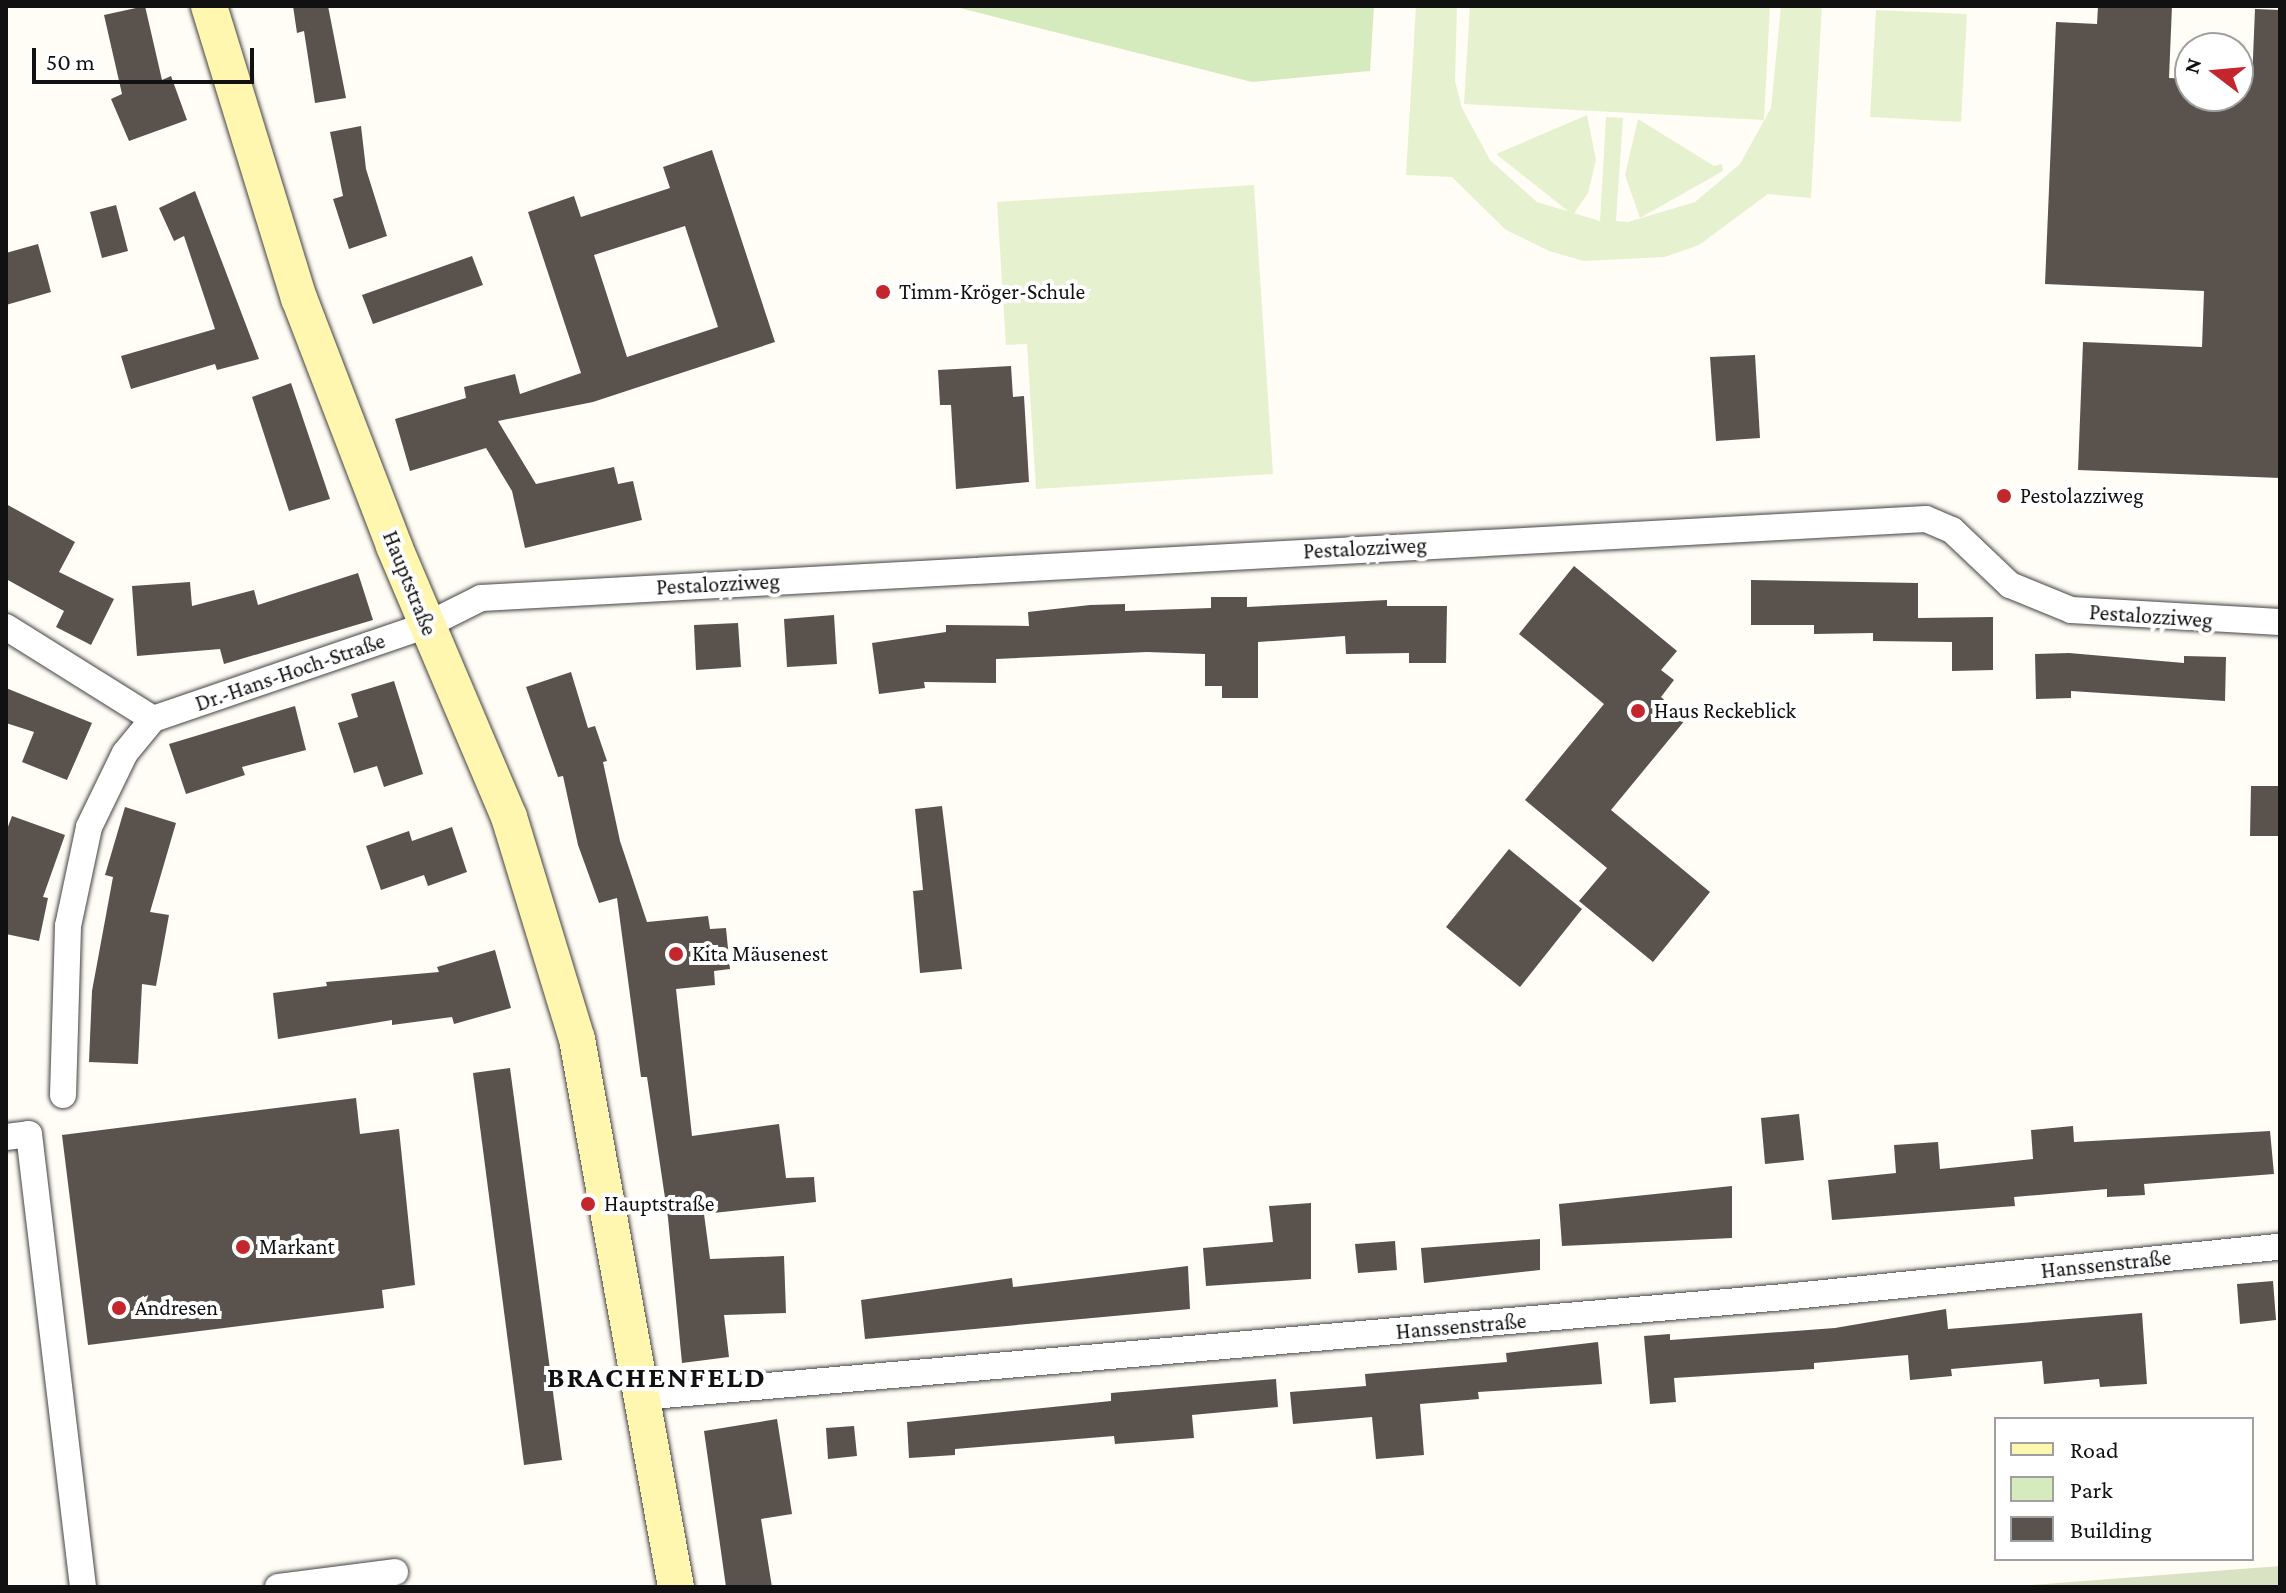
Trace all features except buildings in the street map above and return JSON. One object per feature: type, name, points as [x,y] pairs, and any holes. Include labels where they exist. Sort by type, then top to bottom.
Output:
[{"type":"street","name":"Hauptstraße","points":[[209,6],[299,298],[427,625],[509,817],[577,1039],[676,1587]]},
{"type":"street","name":"Pestalozziweg","points":[[427,625],[481,598],[1926,519],[1952,530],[2010,585],[2071,610],[2280,622]]},
{"type":"street","name":"Dr.-Hans-Hoch-Straße","points":[[153,719],[427,625]]},
{"type":"street","points":[[6,627],[153,719],[125,753],[89,827],[68,926],[63,1095]]},
{"type":"street","points":[[6,1137],[29,1134],[83,1587]]},
{"type":"street","name":"Hanssenstraße","points":[[641,1397],[1799,1296],[2280,1247]]},
{"type":"street","points":[[278,1587],[395,1572]]},
{"type":"green space","points":[[952,6],[1374,6],[1370,71],[1252,82]]},
{"type":"green space","points":[[1416,6],[1457,6],[1455,81],[1462,108],[1490,160],[1537,202],[1600,221],[1606,117],[1623,118],[1616,221],[1628,222],[1695,202],[1740,164],[1771,108],[1781,6],[1822,6],[1811,198],[1768,194],[1699,245],[1665,257],[1584,261],[1549,251],[1506,230],[1452,177],[1406,175]]},
{"type":"green space","points":[[1470,6],[1770,6],[1764,120],[1464,104]]},
{"type":"green space","points":[[1876,10],[1967,14],[1961,122],[1870,117]]},
{"type":"green space","points":[[1587,115],[1596,160],[1588,193],[1573,215],[1496,154]]},
{"type":"green space","points":[[1638,119],[1714,166],[1722,164],[1723,171],[1640,218],[1625,175]]},
{"type":"green space","points":[[1254,185],[1273,474],[1036,489],[1027,344],[1006,345],[997,202]]},
{"type":"green space","points":[[2280,1566],[2280,1587],[2007,1587]]},
{"type":"place","name":"Timm-Kröger-Schule","points":[[883,292]]},
{"type":"place","name":"Pestolazziweg","points":[[2004,496]]},
{"type":"place","name":"Haus Reckeblick","points":[[1638,711]]},
{"type":"place","name":"Kita Mäusenest","points":[[676,954]]},
{"type":"place","name":"Hauptstraße","points":[[588,1204]]},
{"type":"place","name":"Markant","points":[[243,1247]]},
{"type":"place","name":"Andresen","points":[[119,1308]]},
{"type":"district","name":"BRACHENFELD","points":[[657,1377]]}]
